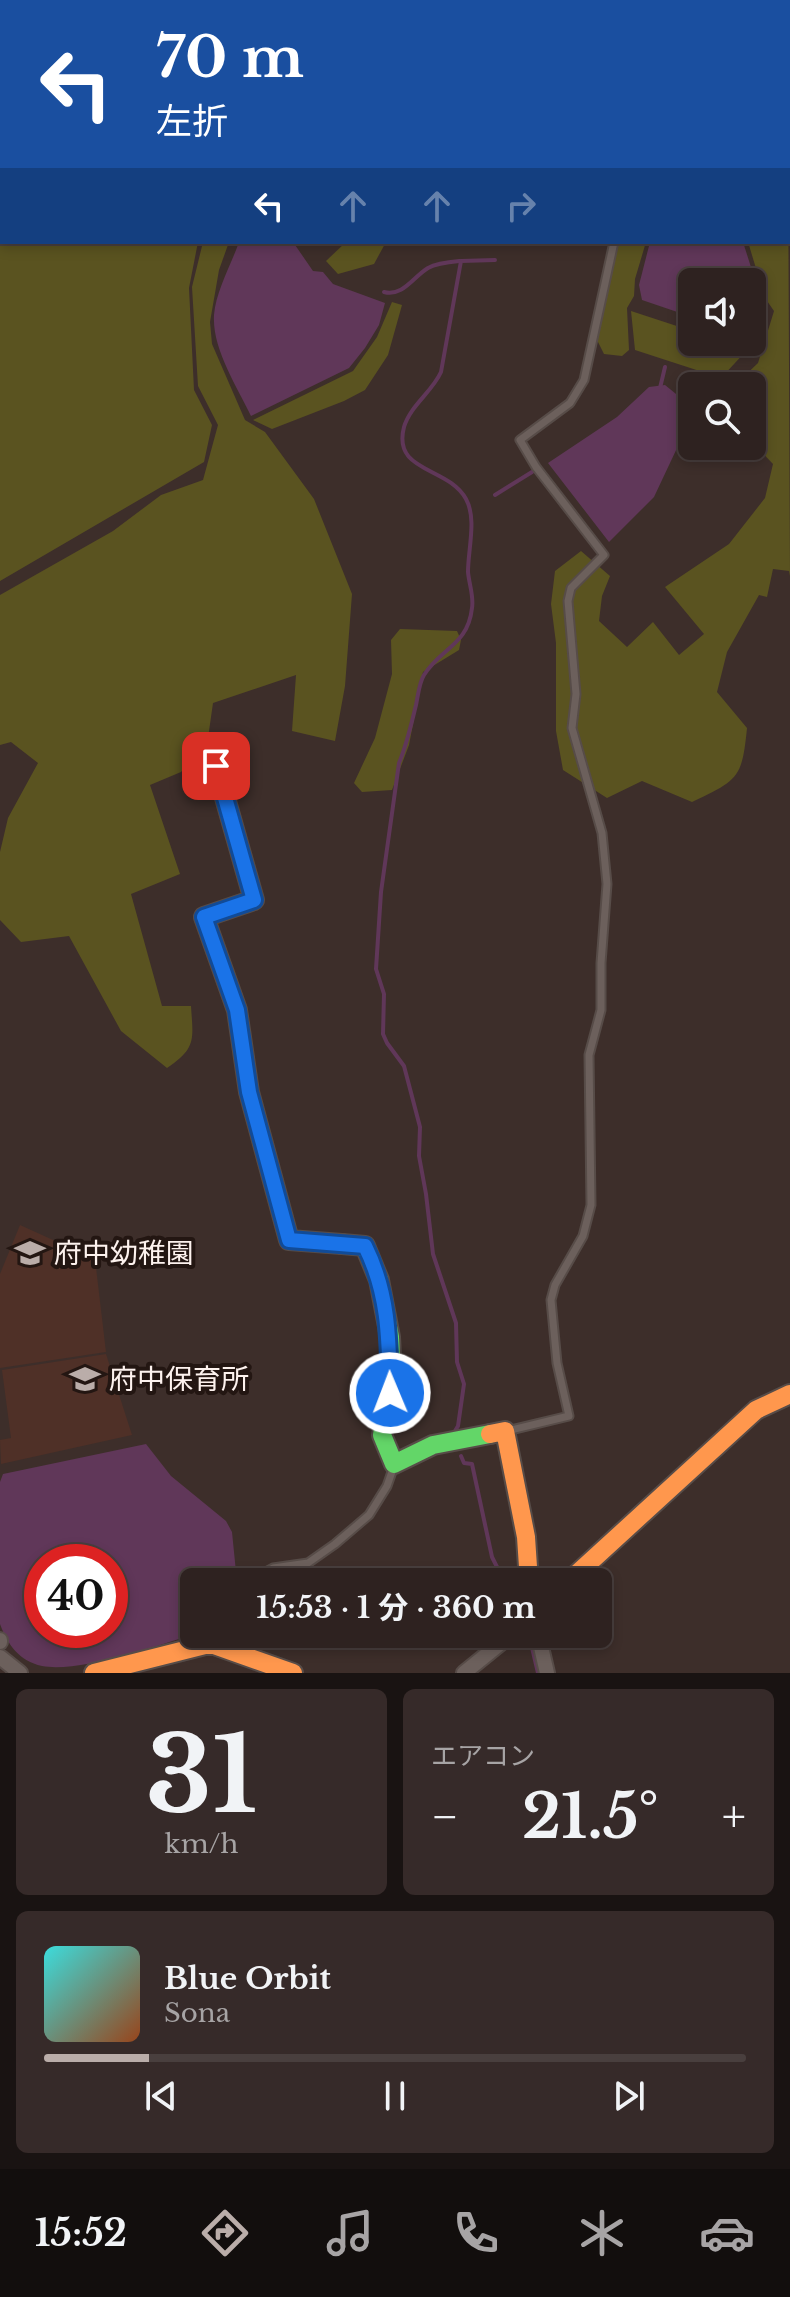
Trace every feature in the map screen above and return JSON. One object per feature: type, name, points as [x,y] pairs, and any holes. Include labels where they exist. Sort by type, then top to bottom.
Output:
[{"type":"street","points":[[216,766],[254,900],[204,917],[237,1010],[249,1092],[289,1240],[365,1246],[372,1259],[389,1322],[390,1393],[381,1428],[383,1444],[394,1464],[410,1452],[428,1445],[505,1431],[526,1537],[528,1568]]},
{"type":"street","points":[[583,1568],[756,1410],[790,1394]]},
{"type":"street","points":[[94,1673],[180,1648]]},
{"type":"street","points":[[222,1648],[293,1673]]},
{"type":"street","points":[[464,1673],[495,1648]]},
{"type":"street","points":[[541,1648],[547,1673]]},
{"type":"street","points":[[0,1657],[20,1673]]},
{"type":"lane","points":[[505,1431],[569,1416],[557,1363],[551,1300],[555,1285],[583,1236],[591,1205],[589,1055],[601,1010],[607,884],[602,833],[572,728],[576,694],[568,601],[571,588],[604,555],[536,467],[520,440],[570,403],[584,380],[614,244]]},
{"type":"lane","points":[[273,1568],[308,1563],[369,1515],[387,1486],[394,1464]]},
{"type":"shaded area","points":[[0,244],[198,244],[189,288],[194,390],[212,425],[204,462],[0,581]]},
{"type":"shaded area","points":[[203,244],[228,244],[219,270],[210,322],[212,344],[245,420],[265,432],[314,499],[352,594],[345,686],[335,741],[292,731],[296,675],[213,703],[207,745],[181,772],[150,785],[180,874],[131,894],[162,1006],[191,1006],[192,1017],[191,1042],[184,1055],[167,1068],[121,1031],[69,936],[21,942],[0,920],[0,852],[8,818],[38,763],[11,742],[0,745],[0,595],[113,531],[161,495],[203,480],[218,425],[198,386],[192,287]]},
{"type":"shaded area","points":[[238,244],[294,244],[313,271],[323,272],[333,284],[385,303],[379,325],[349,368],[251,416],[226,367],[217,341],[214,315]]},
{"type":"shaded area","points":[[344,244],[385,244],[374,264],[338,274],[326,261]]},
{"type":"shaded area","points":[[617,244],[645,244],[635,279],[634,296],[627,308],[629,350],[622,356],[604,354],[596,338]]},
{"type":"shaded area","points":[[649,244],[744,244],[751,268],[678,268],[678,312],[642,300],[639,285]]},
{"type":"shaded area","points":[[749,244],[788,244],[790,576],[789,571],[773,569],[767,597],[759,595],[727,652],[717,692],[747,728],[740,768],[728,782],[692,802],[642,781],[607,798],[563,770],[556,731],[556,643],[551,604],[555,571],[581,551],[610,576],[602,596],[599,621],[627,647],[653,622],[679,655],[704,634],[665,587],[729,544],[765,498],[773,464],[766,457],[766,372],[749,372],[760,356],[766,356],[766,337],[774,311],[766,299],[766,268],[756,268]]},
{"type":"shaded area","points":[[392,302],[402,305],[388,355],[365,390],[272,429],[253,420],[353,371],[377,337]]},
{"type":"shaded area","points":[[631,311],[678,326],[678,356],[741,356],[727,372],[703,372],[635,350]]},
{"type":"shaded area","points":[[665,385],[678,396],[678,446],[654,497],[609,542],[548,463],[617,417],[649,387]]},
{"type":"shaded area","points":[[400,629],[457,631],[461,640],[459,650],[423,672],[409,745],[392,790],[362,792],[354,783],[375,738],[392,674],[391,640]]},
{"type":"shaded area","points":[[20,1225],[95,1259],[106,1352],[0,1368],[0,1274]]},
{"type":"shaded area","points":[[106,1354],[132,1435],[1,1464],[0,1440],[11,1438],[2,1370]]},
{"type":"shaded area","points":[[146,1444],[171,1476],[226,1521],[232,1532],[236,1568],[180,1568],[180,1638],[76,1666],[34,1664],[15,1651],[0,1624],[0,1482],[3,1474]]},
{"type":"waterway","points":[[455,1431],[464,1384],[457,1362],[456,1323],[433,1254],[419,1156],[420,1127],[404,1066],[383,1034],[384,994],[376,969],[381,892],[399,763],[422,678],[460,638],[469,620],[472,604],[468,572],[471,516],[466,499],[458,488],[406,453],[402,442],[404,427],[411,412],[441,372],[461,261],[495,260]]},
{"type":"waterway","points":[[384,292],[397,292],[432,266],[460,261]]},
{"type":"waterway","points":[[660,388],[665,367]]},
{"type":"waterway","points":[[495,495],[532,472]]},
{"type":"waterway","points":[[461,1456],[464,1463],[472,1464],[492,1557],[499,1568]]},
{"type":"waterway","points":[[532,1648],[538,1673]]},
{"type":"traffic: fast","points":[[342,1244],[365,1246],[379,1280],[390,1337],[392,1375],[382,1435],[394,1464],[433,1445],[490,1434]]},
{"type":"traffic: slow","points":[[583,1568],[756,1410],[790,1394]]},
{"type":"traffic: slow","points":[[490,1434],[505,1431],[526,1537],[528,1568]]},
{"type":"traffic: slow","points":[[94,1673],[205,1645],[214,1645],[293,1673]]},
{"type":"traffic: jam","points":[[216,766],[254,900],[204,917],[237,1010],[249,1092],[289,1240],[342,1244]]},
{"type":"place","name":"府中幼稚園","points":[[30,1253]]},
{"type":"place","name":"府中保育所","points":[[85,1379]]},
{"type":"route","points":[[216,766],[254,900],[204,917],[237,1010],[249,1092],[289,1240],[365,1246],[372,1259],[389,1322],[390,1393]]}]
